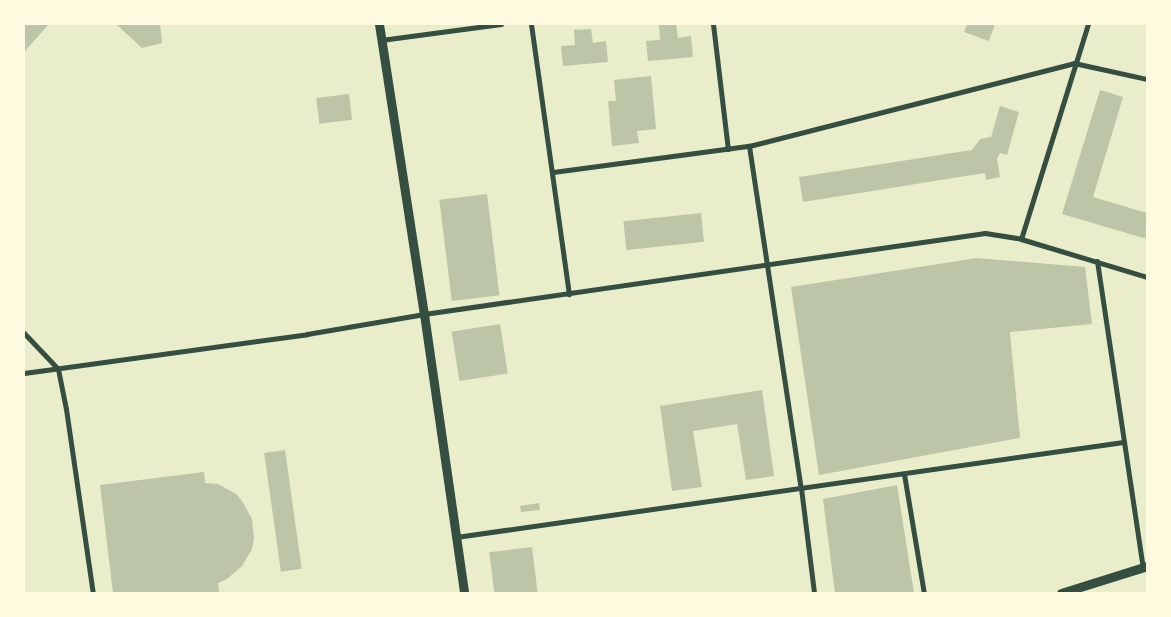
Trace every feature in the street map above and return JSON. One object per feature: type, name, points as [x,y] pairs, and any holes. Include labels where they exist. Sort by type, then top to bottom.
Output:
[{"type":"street","points":[[379,24],[424,314],[464,593]]},
{"type":"street","points":[[381,40],[501,24]]},
{"type":"street","points":[[531,24],[569,294]]},
{"type":"street","points":[[713,24],[728,149]]},
{"type":"street","points":[[1021,239],[1074,62],[1088,24]]},
{"type":"street","points":[[553,172],[748,146],[1074,62],[1147,79]]},
{"type":"street","points":[[748,146],[801,488],[814,593]]},
{"type":"street","points":[[24,373],[307,334],[424,314],[984,233],[1021,239],[1147,277]]},
{"type":"street","points":[[1061,593],[1145,566],[1123,442],[1096,261]]},
{"type":"street","points":[[24,333],[58,369],[66,409],[92,593]]},
{"type":"street","points":[[456,537],[1123,442]]},
{"type":"street","points":[[904,474],[924,593]]},
{"type":"building","points":[[24,24],[49,24],[24,52]]},
{"type":"building","points":[[116,24],[160,24],[162,43],[142,48]]},
{"type":"building","points":[[676,24],[678,38],[691,36],[693,57],[648,61],[646,41],[660,40],[659,25]]},
{"type":"building","points":[[967,24],[995,24],[989,41],[964,32]]},
{"type":"building","points":[[591,29],[593,43],[606,41],[608,62],[563,66],[561,46],[575,45],[574,30]]},
{"type":"building","points":[[651,76],[656,129],[637,131],[639,143],[612,146],[608,101],[616,101],[614,80]]},
{"type":"building","points":[[1100,90],[1123,97],[1093,197],[1147,213],[1147,239],[1062,214]]},
{"type":"building","points":[[349,94],[352,120],[319,124],[316,98]]},
{"type":"building","points":[[1000,106],[1019,112],[1007,155],[1000,153],[997,159],[1000,177],[986,180],[985,173],[803,202],[799,177],[972,150],[980,139],[991,137]]},
{"type":"building","points":[[487,194],[499,295],[452,301],[439,200]]},
{"type":"building","points":[[701,213],[704,242],[626,250],[623,221]]},
{"type":"building","points":[[977,258],[1085,267],[1092,324],[1010,332],[1020,438],[819,475],[791,287]]},
{"type":"building","points":[[500,324],[508,373],[459,381],[452,332]]},
{"type":"building","points":[[762,390],[774,476],[746,480],[737,424],[693,431],[702,487],[672,491],[660,406]]},
{"type":"building","points":[[285,450],[302,569],[281,572],[264,453]]},
{"type":"building","points":[[204,472],[205,483],[218,484],[236,494],[252,519],[254,539],[252,549],[242,566],[227,579],[218,583],[219,593],[113,593],[100,485]]},
{"type":"building","points":[[897,485],[914,593],[835,593],[823,499]]},
{"type":"building","points":[[539,503],[540,510],[521,512],[520,506]]},
{"type":"building","points":[[532,547],[538,593],[494,593],[489,552]]}]
